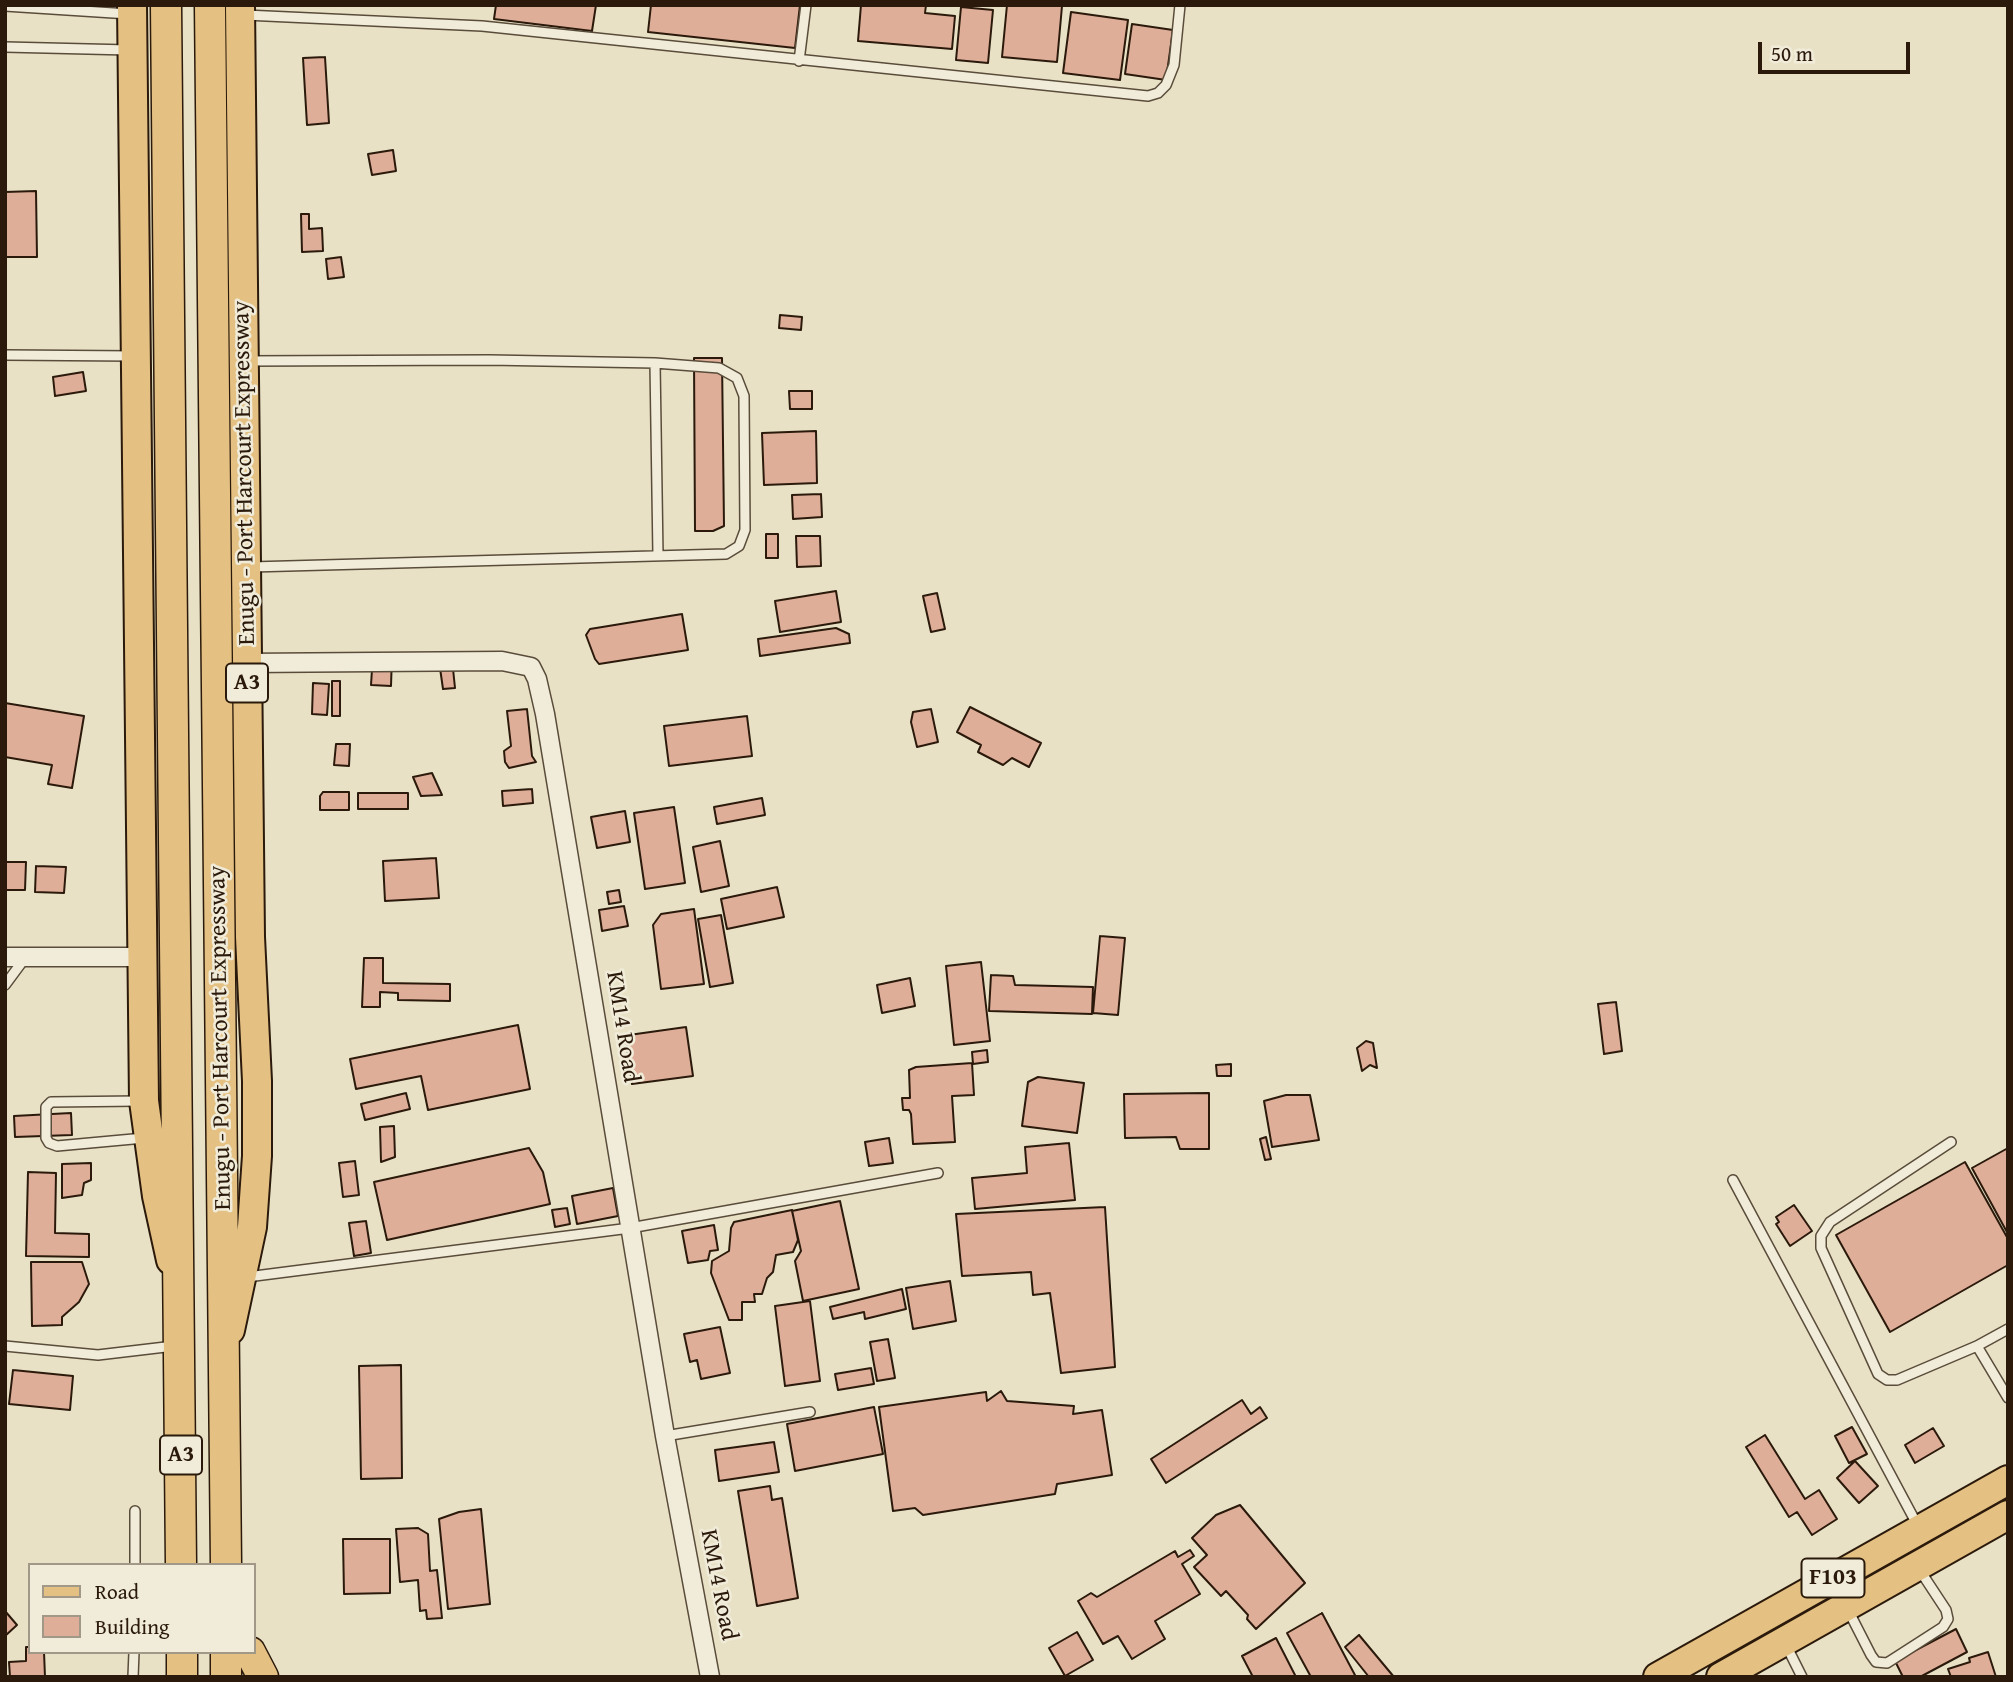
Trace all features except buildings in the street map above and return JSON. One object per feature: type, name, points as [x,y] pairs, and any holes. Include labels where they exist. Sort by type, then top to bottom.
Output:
[{"type":"highway","name":"Enugu - Port Harcourt Expressway","points":[[166,5],[181,1563]]},
{"type":"highway","name":"Enugu - Port Harcourt Expressway","points":[[210,5],[226,1563]]},
{"type":"highway","points":[[182,1654],[182,1677]]},
{"type":"highway","points":[[226,1654],[226,1677]]},
{"type":"highway","points":[[251,1654],[263,1677]]},
{"type":"main road","name":"Enugu - Port Harcourt Expressway","points":[[132,10],[144,1101],[157,1196],[171,1256],[181,1345]]},
{"type":"main road","name":"Enugu - Port Harcourt Expressway","points":[[224,1357],[252,1227],[257,1156],[257,1081],[250,937],[240,10]]},
{"type":"main road","name":"F103","points":[[1658,1677],[2008,1480]]},
{"type":"main road","name":"F103","points":[[1721,1677],[2008,1515]]},
{"type":"street","name":"KM14 Road","points":[[247,663],[502,661],[531,667],[537,679],[545,713],[665,1436],[710,1677]]},
{"type":"street","points":[[5,957],[142,957]]},
{"type":"lane","points":[[799,61],[806,5]]},
{"type":"lane","points":[[240,10],[482,26],[1149,96],[1158,93],[1166,85],[1174,65],[1180,5]]},
{"type":"lane","points":[[5,6],[132,10]]},
{"type":"lane","points":[[5,47],[132,50]]},
{"type":"lane","points":[[5,355],[135,356]]},
{"type":"lane","points":[[244,361],[489,360],[654,363],[719,368],[737,378],[744,396],[745,530],[739,546],[726,554],[246,568]]},
{"type":"lane","points":[[654,363],[658,556]]},
{"type":"lane","points":[[5,985],[26,957]]},
{"type":"lane","points":[[144,1101],[51,1102],[46,1107],[46,1138],[57,1146],[148,1138]]},
{"type":"lane","points":[[1951,1142],[1830,1222],[1821,1236],[1821,1248],[1878,1374],[1887,1380],[1897,1380],[1977,1346],[2008,1329]]},
{"type":"lane","points":[[242,1277],[630,1228],[938,1173]]},
{"type":"lane","points":[[1733,1180],[1919,1530]]},
{"type":"lane","points":[[5,1346],[98,1355],[181,1345]]},
{"type":"lane","points":[[1977,1346],[2008,1398]]},
{"type":"lane","points":[[665,1436],[810,1412]]},
{"type":"lane","points":[[135,1511],[135,1563]]},
{"type":"lane","points":[[1845,1606],[1871,1655],[1877,1662],[1887,1662],[1942,1627],[1948,1619],[1946,1610],[1917,1566]]},
{"type":"lane","points":[[1784,1642],[1802,1677]]},
{"type":"lane","points":[[133,1677],[134,1654]]}]
